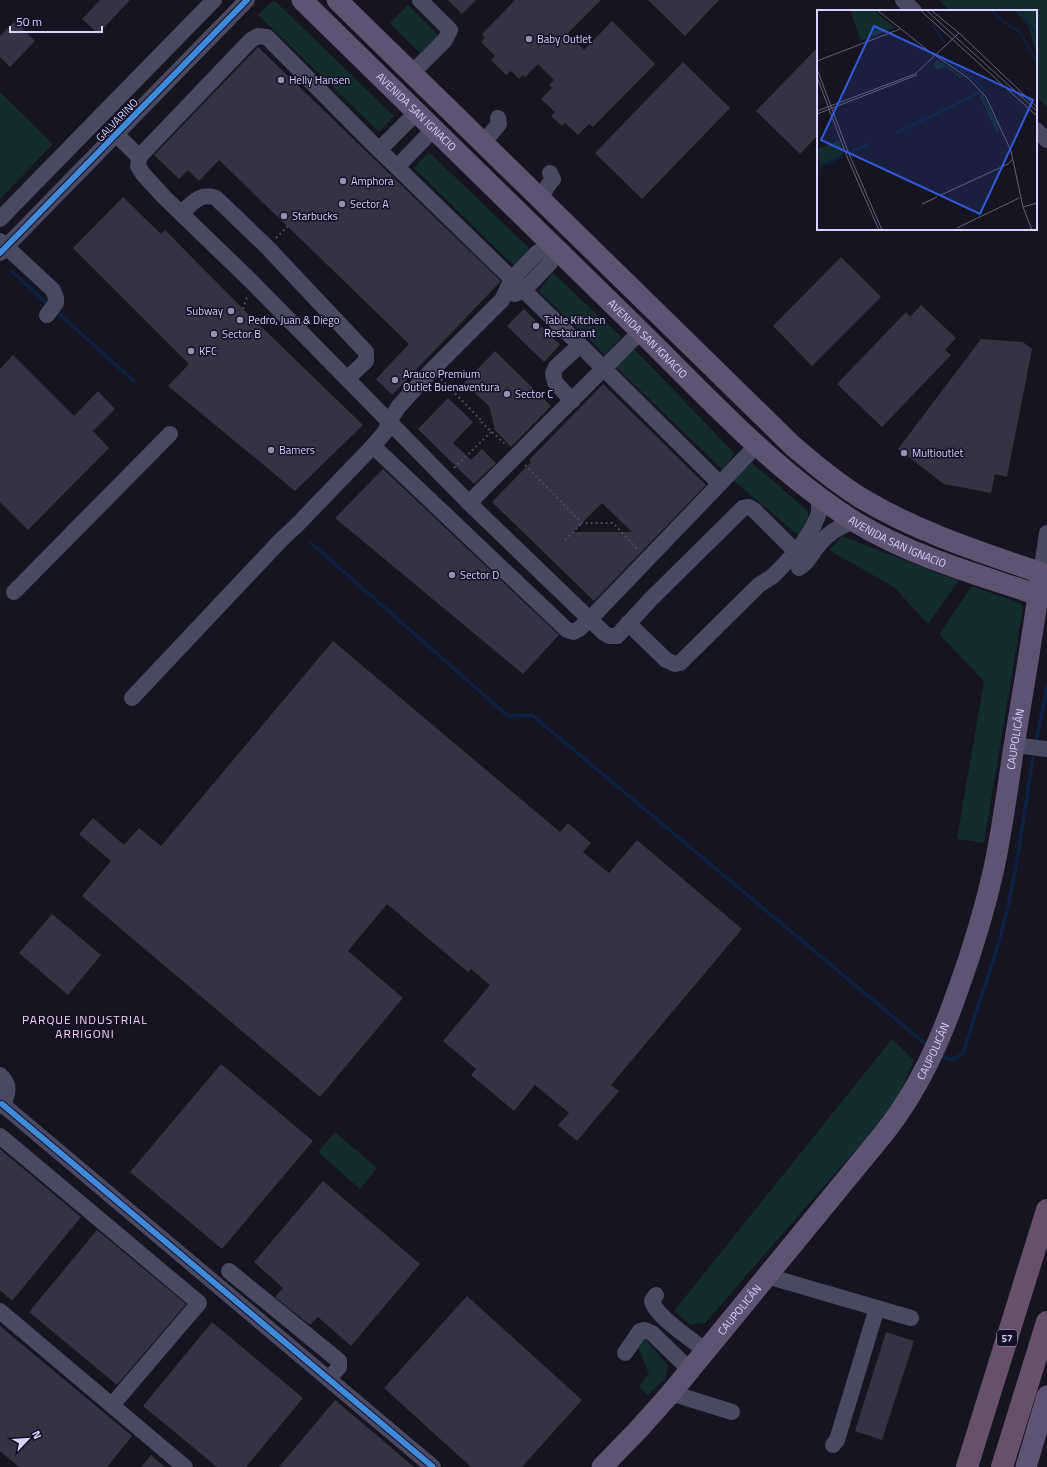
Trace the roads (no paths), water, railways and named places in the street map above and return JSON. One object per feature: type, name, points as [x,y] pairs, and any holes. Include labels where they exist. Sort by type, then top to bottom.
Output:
[{"type":"highway","name":"57","points":[[967,1467],[1047,1210]]},
{"type":"highway","points":[[1002,1467],[1047,1322]]},
{"type":"main road","name":"AVENIDA SAN IGNACIO","points":[[302,0],[722,412],[796,480],[819,498],[855,521],[900,545],[986,578],[1043,596]]},
{"type":"main road","name":"AVENIDA SAN IGNACIO","points":[[337,0],[793,446],[814,464],[847,489],[871,504],[902,520],[992,556],[1044,574]]},
{"type":"main road","points":[[360,56],[361,50],[365,45],[369,42],[377,40]]},
{"type":"main road","points":[[671,361],[679,361],[683,358],[688,352],[688,343]]},
{"type":"main road","points":[[722,412],[728,401],[734,396],[740,394]]},
{"type":"main road","points":[[986,578],[994,567],[992,556]]},
{"type":"main road","name":"CAUPOLICÁN","points":[[602,1467],[638,1430],[671,1392],[898,1115],[910,1097],[932,1054],[942,1033],[968,962],[987,900],[1000,834],[1014,745],[1043,596],[1044,574]]},
{"type":"main road","points":[[1026,1467],[1040,1441],[1047,1396]]},
{"type":"street","name":"GALVARINO","points":[[0,219],[214,0]]},
{"type":"street","name":"GALVARINO","points":[[2,247],[116,134],[247,0]]},
{"type":"street","points":[[411,74],[445,40],[450,30],[420,0]]},
{"type":"street","points":[[903,0],[913,10]]},
{"type":"street","points":[[719,483],[524,290],[379,150],[267,37],[258,36],[251,40],[139,157],[138,166],[143,174],[181,213],[390,420],[469,503],[604,633],[609,636],[617,636],[743,508],[749,507],[754,510],[801,557]]},
{"type":"street","points":[[379,150],[416,111]]},
{"type":"street","points":[[483,143],[499,124],[498,118]]},
{"type":"street","points":[[397,166],[426,137],[436,130]]},
{"type":"street","points":[[1037,131],[1047,140]]},
{"type":"street","points":[[116,134],[139,157]]},
{"type":"street","points":[[540,199],[553,179],[550,173]]},
{"type":"street","points":[[181,213],[199,198],[209,195],[216,198],[267,247],[366,352],[366,361],[348,378]]},
{"type":"street","points":[[2,247],[53,290],[56,298],[52,309]]},
{"type":"street","points":[[132,698],[280,541],[373,446],[385,432],[390,420],[399,406],[432,370],[502,300],[512,279],[537,252],[543,249],[555,247]]},
{"type":"street","points":[[502,300],[524,290],[550,263],[555,247]]},
{"type":"street","points":[[469,503],[634,338],[642,332]]},
{"type":"street","points":[[572,401],[555,382],[553,374],[556,367],[580,345]]},
{"type":"street","points":[[14,592],[170,434]]},
{"type":"street","points":[[373,446],[567,630],[573,632],[590,618],[757,445]]},
{"type":"street","points":[[801,557],[820,513],[819,498]]},
{"type":"street","points":[[628,624],[666,660],[675,664],[680,663],[759,585],[817,547],[832,531],[855,521]]},
{"type":"street","name":"CAUPOLICÁN","points":[[1044,574],[1047,533]]},
{"type":"street","points":[[1014,745],[1047,749]]},
{"type":"street","points":[[0,1075],[7,1083],[8,1092],[6,1100],[1,1105],[433,1467]]},
{"type":"street","points":[[0,1136],[199,1303],[112,1406]]},
{"type":"street","points":[[229,1271],[339,1361],[339,1367],[329,1380]]},
{"type":"street","points":[[767,1276],[911,1318]]},
{"type":"street","points":[[656,1295],[652,1301],[655,1308],[674,1327],[705,1350]]},
{"type":"street","points":[[833,1445],[837,1440],[877,1308]]},
{"type":"street","points":[[0,1311],[185,1467]]},
{"type":"street","points":[[625,1352],[640,1331],[648,1330],[689,1369]]},
{"type":"street","points":[[671,1392],[732,1412]]},
{"type":"waterway","points":[[12,272],[50,306]]},
{"type":"waterway","points":[[56,311],[135,382]]},
{"type":"waterway","points":[[311,543],[508,716],[532,715],[928,1046]]},
{"type":"waterway","points":[[1037,738],[1047,686]]},
{"type":"waterway","points":[[939,1055],[952,1060],[963,1054],[994,959],[1008,906],[1020,843],[1033,758]]},
{"type":"place","name":"Baby Outlet","points":[[529,39]]},
{"type":"place","name":"Helly Hansen","points":[[281,80]]},
{"type":"place","name":"Amphora","points":[[343,181]]},
{"type":"place","name":"Sector A","points":[[342,204]]},
{"type":"place","name":"Starbucks","points":[[284,216]]},
{"type":"place","name":"Subway","points":[[231,311]]},
{"type":"place","name":"Pedro, Juan & Diego","points":[[240,320]]},
{"type":"place","name":"Table Kitchen Restaurant","points":[[536,326]]},
{"type":"place","name":"Sector B","points":[[214,334]]},
{"type":"place","name":"KFC","points":[[191,351]]},
{"type":"place","name":"Arauco Premium Outlet Buenaventura","points":[[395,380]]},
{"type":"place","name":"Sector C","points":[[507,394]]},
{"type":"place","name":"Bamers","points":[[271,450]]},
{"type":"place","name":"Multioutlet","points":[[904,453]]},
{"type":"place","name":"Sector D","points":[[452,575]]},
{"type":"district","name":"PARQUE INDUSTRIAL ARRIGONI","points":[[85,1026]]}]
